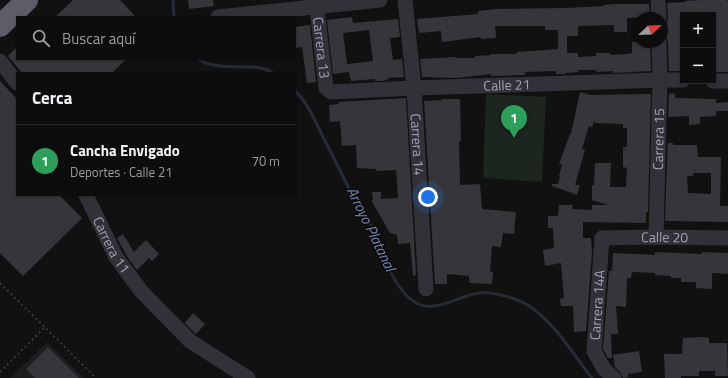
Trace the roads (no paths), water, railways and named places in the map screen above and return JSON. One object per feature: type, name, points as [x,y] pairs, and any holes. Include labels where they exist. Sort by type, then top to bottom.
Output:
[{"type":"highway","points":[[0,26],[27,0]]},
{"type":"street","points":[[225,16],[316,3],[380,0]]},
{"type":"street","name":"Carrera 14","points":[[405,0],[414,88],[426,289]]},
{"type":"street","points":[[658,0],[659,12]]},
{"type":"street","name":"Carrera 13","points":[[316,3],[326,88],[331,92]]},
{"type":"street","name":"Carrera 15","points":[[656,237],[660,48]]},
{"type":"street","points":[[0,61],[16,82]]},
{"type":"street","name":"Calle 21","points":[[331,92],[680,80]]},
{"type":"street","points":[[716,81],[728,81]]},
{"type":"street","name":"Carrera 11","points":[[86,196],[116,257],[141,291],[190,341],[248,378]]},
{"type":"street","name":"Calle 20","points":[[601,239],[656,237],[728,238]]},
{"type":"street","name":"Carrera 14A","points":[[601,239],[594,351],[609,373]]},
{"type":"waterway","name":"Arroyo Platanal","points":[[173,0],[174,16]]},
{"type":"waterway","name":"Arroyo Platanal","points":[[200,60],[217,66],[256,67],[271,72]]},
{"type":"waterway","name":"Arroyo Platanal","points":[[296,92],[311,112],[352,194],[367,217],[394,278],[408,297],[416,303],[425,306],[443,304],[479,293],[490,293],[516,299],[536,311],[554,328],[592,378]]},
{"type":"place","name":"Cancha Envigado","points":[[514,138]]}]
